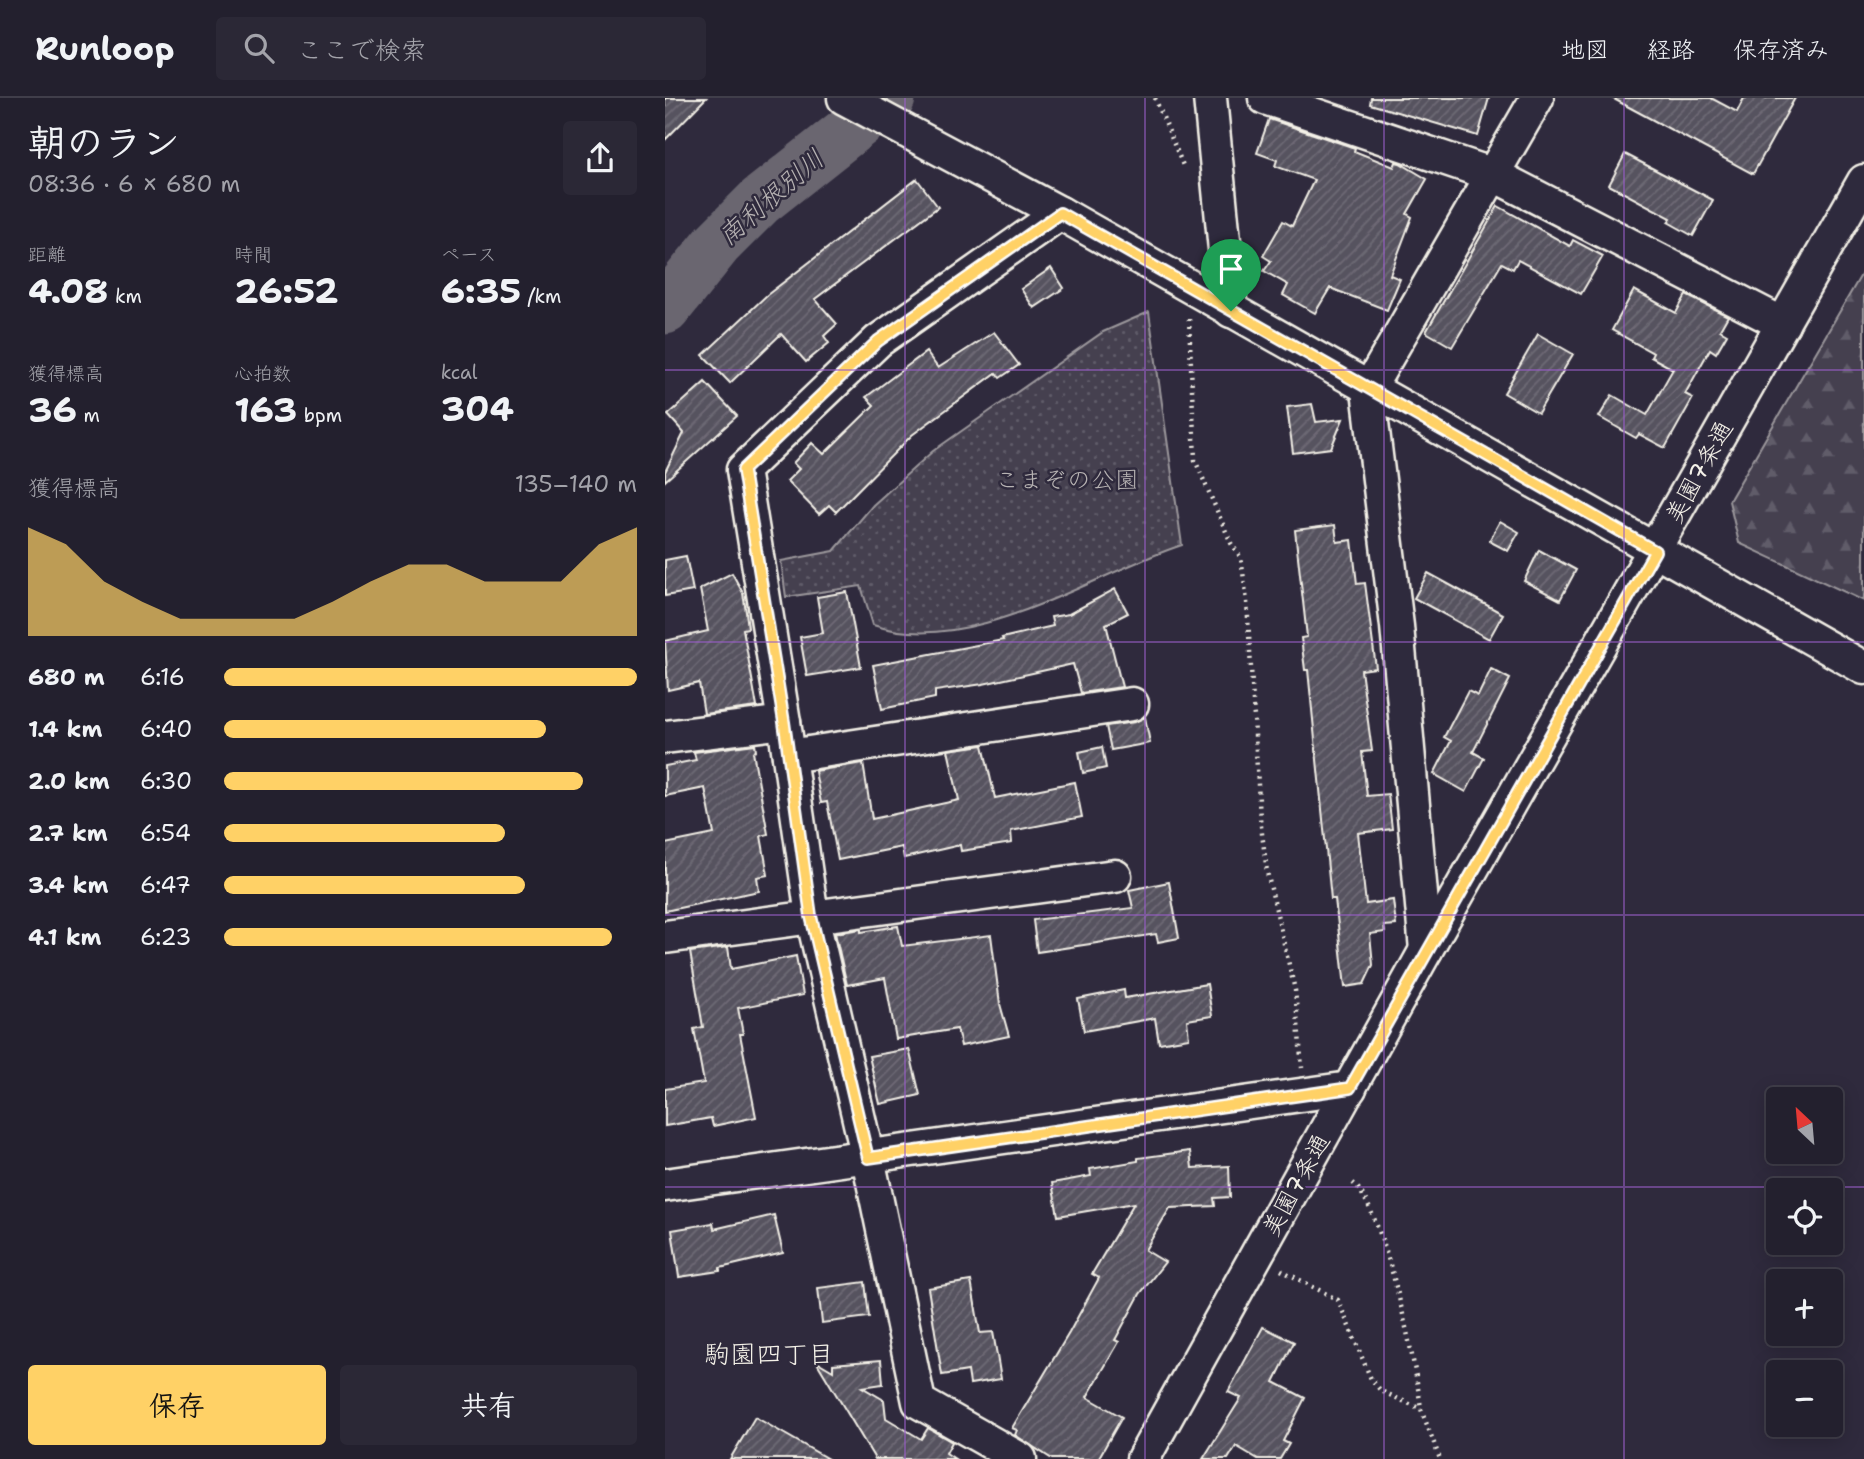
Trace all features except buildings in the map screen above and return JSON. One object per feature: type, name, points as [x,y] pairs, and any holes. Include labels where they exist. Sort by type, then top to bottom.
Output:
[{"type":"street","points":[[844,98],[1060,213],[1368,390],[1864,668]]},
{"type":"street","points":[[1210,98],[1231,311]]},
{"type":"street","points":[[1265,98],[1494,175],[1783,324]]},
{"type":"street","points":[[1426,950],[1397,626],[1368,390],[1537,98]]},
{"type":"street","name":"美園7条通","points":[[1143,1459],[1426,950],[1864,181]]},
{"type":"street","points":[[1020,1459],[919,1402],[868,1158],[811,916],[784,722],[743,470],[878,341],[1060,213]]},
{"type":"street","points":[[789,756],[1132,704]]},
{"type":"street","points":[[665,737],[784,722]]},
{"type":"street","points":[[665,937],[1115,876]]},
{"type":"street","points":[[665,1185],[1305,1097],[1350,1088]]},
{"type":"path","points":[[1155,98],[1183,160],[1185,174]]},
{"type":"path","points":[[1187,286],[1195,460],[1231,543],[1241,558],[1247,601],[1260,818],[1267,872],[1295,990],[1305,1097]]},
{"type":"path","points":[[1353,1183],[1361,1190],[1373,1217],[1393,1283],[1417,1380],[1421,1409],[1440,1459]]},
{"type":"path","points":[[1255,1256],[1338,1300],[1371,1379],[1381,1391],[1421,1409]]},
{"type":"green space","points":[[1864,270],[1864,601],[1739,543],[1729,501]]},
{"type":"green space","name":"こまぞの公園","points":[[1149,312],[1182,545],[1031,608],[990,622],[950,631],[911,632],[873,625],[861,586],[786,597],[781,561],[834,551],[873,505],[933,451],[1103,332]]},
{"type":"waterway","name":"南利根別川","points":[[665,309],[717,244],[760,201],[890,98]]},
{"type":"district","name":"駒園四丁目","points":[[769,1354]]},
{"type":"route","points":[[1060,213],[1231,311],[1655,551],[1350,1088],[1305,1097],[868,1158],[811,916],[784,722],[743,470],[878,341],[1060,213]]}]
